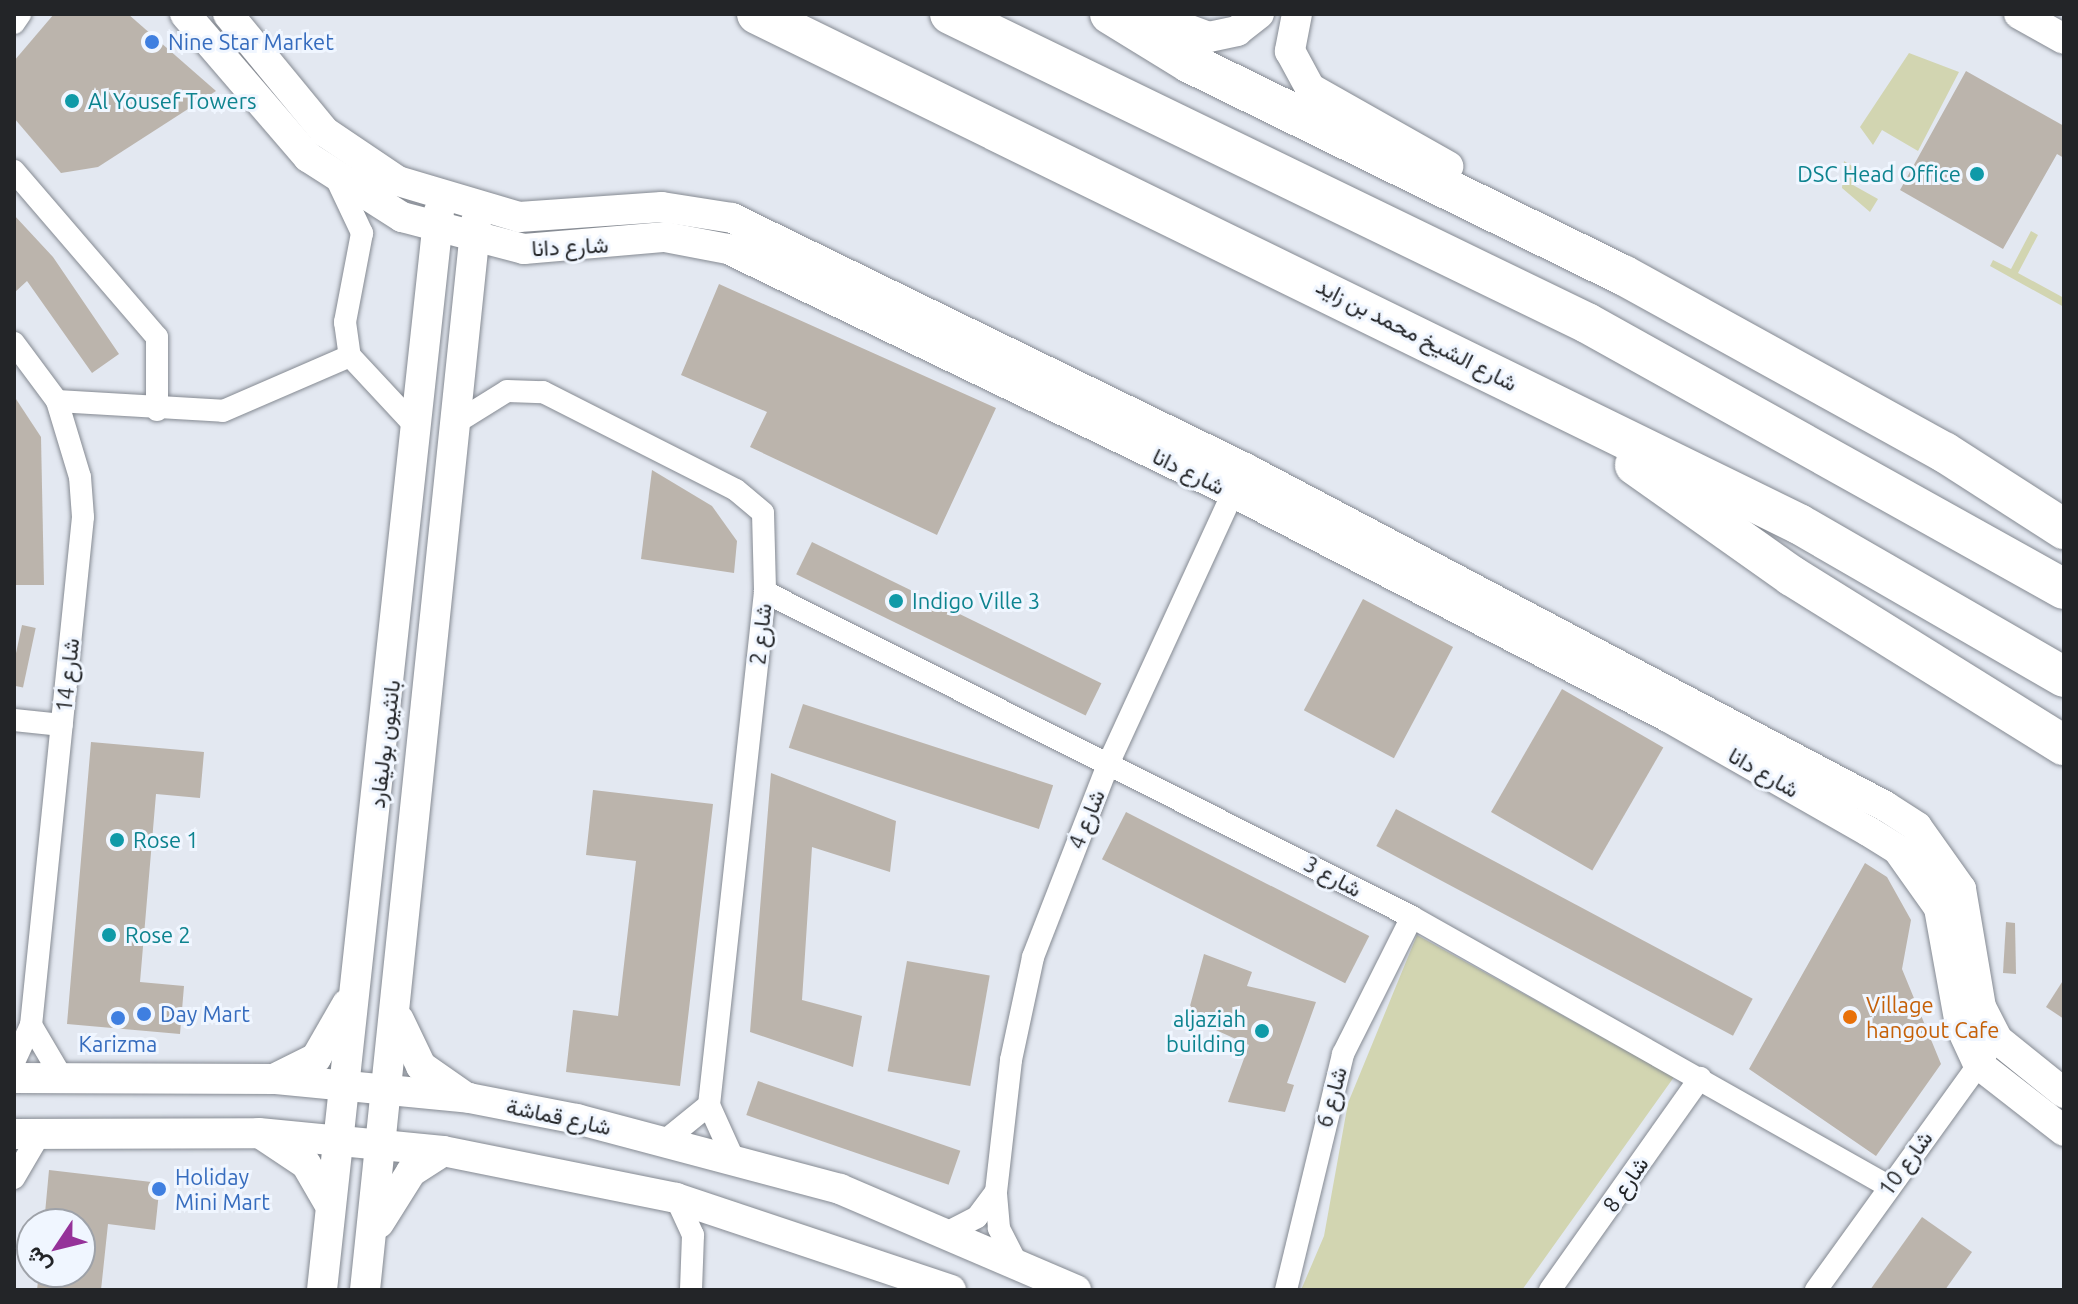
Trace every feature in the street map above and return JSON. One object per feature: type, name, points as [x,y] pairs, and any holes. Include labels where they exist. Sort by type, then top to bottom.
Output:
[{"type":"highway","name":"شارع الشيخ محمد بن زايد","points":[[757,14],[1799,524],[2064,677]]},
{"type":"highway","points":[[950,14],[1587,323],[2064,589]]},
{"type":"highway","points":[[1113,14],[1448,166],[1903,404],[2064,505]]},
{"type":"highway","points":[[1113,14],[1190,63],[1623,275],[1918,437],[2064,529]]},
{"type":"highway","points":[[1541,397],[1792,576],[2064,745]]},
{"type":"street","points":[[14,23],[20,14]]},
{"type":"street","name":"شارع دانا","points":[[185,14],[283,130],[337,180],[437,230],[475,241],[524,249],[665,237],[728,249],[1239,480],[1679,692],[1917,827],[1961,889],[1981,1007],[1997,1039],[2064,1093]]},
{"type":"street","name":"شارع دانا","points":[[228,14],[350,155],[441,197],[478,209],[555,218],[662,207],[732,218],[1239,480],[1668,717],[1898,850],[1939,908],[1960,1025],[1978,1064],[2064,1131]]},
{"type":"street","points":[[1147,14],[1209,37],[1237,31],[1259,14]]},
{"type":"street","points":[[1297,14],[1290,51],[1310,88],[1448,166]]},
{"type":"street","points":[[2019,14],[2064,39]]},
{"type":"street","points":[[14,171],[157,337],[157,410]]},
{"type":"street","points":[[337,180],[362,233],[345,322],[350,356],[418,429]]},
{"type":"street","name":"بانثيون بوليفارد","points":[[365,1290],[372,1236],[361,1142],[364,1090],[356,988],[441,197]]},
{"type":"street","name":"بانثيون بوليفارد","points":[[322,1290],[328,1202],[361,1142],[364,1090],[397,1013],[478,209]]},
{"type":"street","points":[[468,302],[490,270],[524,249]]},
{"type":"street","name":"شارع 14","points":[[14,343],[57,401],[80,477],[83,517],[31,1025],[14,1062]]},
{"type":"street","points":[[57,401],[157,410],[241,407],[350,356]]},
{"type":"street","name":"شارع 2","points":[[454,424],[498,394],[543,392],[736,490],[763,513],[768,531],[765,592],[709,1105]]},
{"type":"street","name":"شارع 4","points":[[1015,1260],[999,1228],[996,1192],[1011,1060],[1033,957],[1110,760],[1239,480]]},
{"type":"street","name":"شارع 3","points":[[765,592],[1110,760],[1412,917],[1888,1186]]},
{"type":"street","points":[[14,720],[62,725]]},
{"type":"street","name":"شارع 6","points":[[1286,1290],[1335,1078],[1412,917]]},
{"type":"street","points":[[363,920],[374,962],[364,1090]]},
{"type":"street","points":[[276,1079],[316,1058],[356,988]]},
{"type":"street","points":[[397,1013],[421,1066],[469,1098]]},
{"type":"street","points":[[31,1025],[61,1076]]},
{"type":"street","name":"شارع 10","points":[[1816,1290],[1888,1186],[1997,1039]]},
{"type":"street","name":"شارع قماشة","points":[[14,1078],[276,1079],[469,1098],[667,1139],[732,1156],[950,1231],[1076,1290]]},
{"type":"street","name":"شارع 8","points":[[1550,1290],[1700,1078]]},
{"type":"street","points":[[667,1139],[709,1105],[732,1156]]},
{"type":"street","points":[[14,1178],[28,1133],[259,1133],[443,1151],[676,1198],[729,1212],[951,1290]]},
{"type":"street","points":[[259,1133],[306,1164],[328,1202]]},
{"type":"street","points":[[350,1290],[361,1142]]},
{"type":"street","points":[[372,1236],[411,1172],[443,1151]]},
{"type":"street","points":[[950,1231],[977,1217],[996,1192]]},
{"type":"street","points":[[676,1198],[695,1255],[691,1290]]},
{"type":"street","points":[[695,1255],[729,1212]]},
{"type":"green space","points":[[1909,53],[1959,72],[1918,151],[1882,130],[1873,145],[1860,127]]},
{"type":"green space","points":[[1844,161],[1860,171],[1853,185],[1878,199],[1870,212],[1842,188]]},
{"type":"green space","points":[[2031,231],[2038,235],[2018,273],[2064,298],[2064,307],[1990,266],[1993,260],[2011,269]]},
{"type":"green space","points":[[1417,935],[1674,1077],[1522,1290],[1301,1290],[1324,1236],[1348,1103]]},
{"type":"building","name":"Al Yousef Towers","points":[[54,14],[128,14],[216,91],[98,167],[61,173],[14,118],[14,61]]},
{"type":"building","name":"DSC Head Office","points":[[1966,71],[2064,126],[2064,158],[2057,154],[2003,249],[1900,190]]},
{"type":"building","points":[[14,215],[53,257],[119,354],[92,373],[27,281],[14,293]]},
{"type":"building","points":[[719,284],[996,408],[937,535],[750,447],[767,412],[681,375]]},
{"type":"building","points":[[14,396],[41,437],[44,585],[14,585]]},
{"type":"building","points":[[652,470],[712,506],[737,541],[734,573],[641,559]]},
{"type":"building","name":"Indigo Ville 3","points":[[812,542],[1101,683],[1086,716],[796,574]]},
{"type":"building","points":[[1363,599],[1453,647],[1394,758],[1304,710]]},
{"type":"building","points":[[22,625],[36,628],[23,688],[14,686],[14,663]]},
{"type":"building","points":[[1562,689],[1663,747],[1592,870],[1491,812]]},
{"type":"building","points":[[803,704],[1053,785],[1039,829],[789,748]]},
{"type":"building","points":[[91,742],[204,752],[200,798],[156,794],[140,982],[184,986],[180,1034],[67,1024]]},
{"type":"building","points":[[771,773],[896,821],[890,872],[812,847],[802,1000],[862,1016],[853,1067],[750,1032]]},
{"type":"building","points":[[593,790],[713,804],[680,1086],[566,1072],[573,1010],[618,1016],[636,861],[586,855]]},
{"type":"building","points":[[1396,809],[1753,999],[1733,1036],[1376,846]]},
{"type":"building","points":[[1126,812],[1369,936],[1345,983],[1102,859]]},
{"type":"building","name":"Village hangout Cafe","points":[[1865,863],[1887,877],[1911,920],[1902,969],[1941,1064],[1876,1156],[1749,1069]]},
{"type":"building","points":[[2006,922],[2015,923],[2016,974],[2003,973]]},
{"type":"building","name":"aljaziah building","points":[[1204,954],[1252,972],[1247,986],[1316,1002],[1287,1083],[1294,1085],[1285,1112],[1228,1102],[1249,1045],[1187,1017]]},
{"type":"building","points":[[907,961],[990,976],[970,1086],[888,1071]]},
{"type":"building","points":[[2064,979],[2064,1019],[2046,1007]]},
{"type":"building","points":[[758,1081],[960,1151],[949,1185],[746,1115]]},
{"type":"building","points":[[49,1170],[160,1183],[155,1230],[108,1224],[101,1290],[37,1290],[96,1288],[96,1208],[45,1208]]},
{"type":"building","points":[[1922,1217],[1972,1252],[1945,1290],[1870,1290]]},
{"type":"place","name":"Nine Star Market","points":[[152,42]]},
{"type":"place","name":"Al Yousef Towers","points":[[72,101]]},
{"type":"place","name":"DSC Head Office","points":[[1977,174]]},
{"type":"place","name":"Indigo Ville 3","points":[[896,601]]},
{"type":"place","name":"Rose 1","points":[[117,840]]},
{"type":"place","name":"Rose 2","points":[[109,935]]},
{"type":"place","name":"Day Mart","points":[[144,1014]]},
{"type":"place","name":"Village hangout Cafe","points":[[1850,1017]]},
{"type":"place","name":"Karizma","points":[[118,1018]]},
{"type":"place","name":"aljaziah building","points":[[1262,1031]]},
{"type":"place","name":"Holiday Mini Mart","points":[[159,1189]]}]
